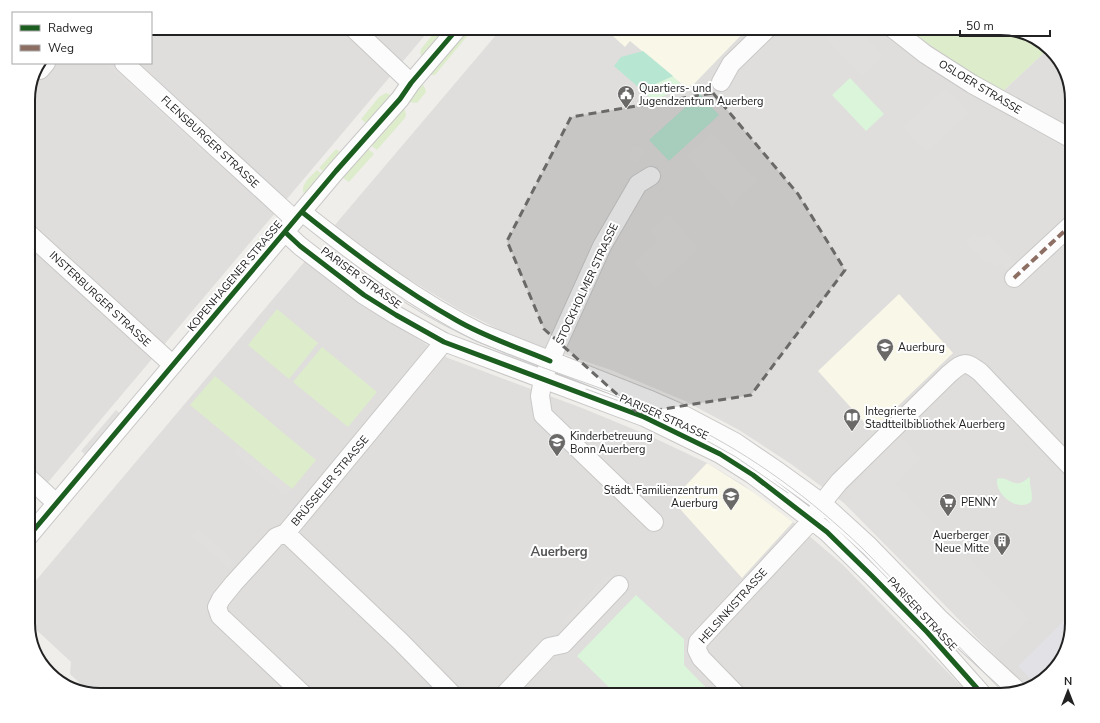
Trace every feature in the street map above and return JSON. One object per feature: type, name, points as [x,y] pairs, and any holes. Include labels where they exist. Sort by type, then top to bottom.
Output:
[{"type":"street","points":[[360,35],[411,83]]},
{"type":"street","name":"KOPENHAGENER STRASSE","points":[[35,528],[294,221],[400,99],[411,83],[452,35]]},
{"type":"street","points":[[721,82],[731,64],[761,35]]},
{"type":"street","name":"OSLOER STRASSE","points":[[901,35],[925,54],[972,84],[1065,135]]},
{"type":"street","name":"FLENSBURGER STRASSE","points":[[125,64],[294,221]]},
{"type":"street","name":"STOCKHOLMER STRASSE","points":[[543,379],[602,246],[638,184],[651,176]]},
{"type":"street","name":"PARISER STRASSE","points":[[294,221],[300,246],[364,295],[396,316],[444,342],[644,417],[700,443],[753,475],[827,532],[927,632],[977,688]]},
{"type":"street","name":"PARISER STRASSE","points":[[294,221],[380,272],[399,286],[481,333],[648,399],[682,414],[735,442],[822,503],[869,546],[944,623],[1013,686]]},
{"type":"street","points":[[1014,278],[1065,231]]},
{"type":"street","name":"INSTERBURGER STRASSE","points":[[35,239],[173,365]]},
{"type":"street","name":"BRÜSSELER STRASSE","points":[[444,342],[286,533],[400,641],[446,688]]},
{"type":"street","points":[[812,520],[822,503],[839,482],[949,374],[964,364],[969,364],[980,372],[1065,461]]},
{"type":"street","points":[[543,379],[540,396],[543,415],[654,522]]},
{"type":"street","points":[[35,484],[56,503]]},
{"type":"street","name":"HELSINKISTRASSE","points":[[729,688],[701,658],[697,650],[698,642],[812,520]]},
{"type":"street","points":[[286,533],[276,537],[234,583],[221,599],[217,607],[220,616],[297,688]]},
{"type":"street","points":[[510,688],[548,647],[563,644],[619,585]]},
{"type":"highlighted area","points":[[713,93],[798,194],[845,270],[751,395],[638,413],[544,329],[507,241],[571,117]]},
{"type":"shaded area","points":[[152,35],[425,35],[35,498],[35,96],[37,83],[46,64],[152,64]]},
{"type":"shaded area","points":[[496,35],[916,35],[1002,92],[1044,52],[1054,64],[1062,79],[1065,100],[1065,623],[1062,644],[1054,659],[1039,675],[1023,684],[844,503],[791,464],[739,430],[685,401],[611,370],[537,345],[502,331],[460,310],[392,269],[334,226]]},
{"type":"shaded area","points":[[612,35],[741,35],[693,85],[685,87],[630,41],[625,47]]},
{"type":"shaded area","points":[[824,35],[864,35],[883,56],[862,76]]},
{"type":"shaded area","points":[[106,64],[117,64],[209,150],[202,153]]},
{"type":"shaded area","points":[[946,88],[969,113],[926,152],[903,127]]},
{"type":"shaded area","points":[[712,133],[757,181],[731,205],[687,156]]},
{"type":"shaded area","points":[[636,145],[644,150],[636,164],[627,156]]},
{"type":"shaded area","points":[[669,214],[699,249],[656,287],[634,262],[658,241],[650,231]]},
{"type":"shaded area","points":[[976,234],[981,239],[988,234],[1015,262],[1007,269],[1001,262],[995,267],[989,261],[986,263],[965,241]]},
{"type":"shaded area","points":[[305,261],[348,295],[448,358],[582,408],[650,436],[707,463],[742,484],[793,522],[842,564],[963,688],[100,688],[82,686],[70,674],[71,662],[35,629],[35,582]]},
{"type":"shaded area","name":"Auerburg","points":[[899,294],[953,353],[872,431],[818,371]]},
{"type":"shaded area","points":[[116,410],[122,415],[88,457],[81,451]]},
{"type":"shaded area","points":[[899,436],[920,458],[895,483],[1029,619],[993,654],[845,503],[852,497],[847,491]]},
{"type":"shaded area","points":[[240,447],[292,489],[286,496],[234,453]]},
{"type":"shaded area","name":"Städt. Familienzentrum Auerburg","points":[[707,463],[753,492],[793,522],[742,578],[672,500]]},
{"type":"shaded area","points":[[198,529],[235,561],[229,568],[192,536]]},
{"type":"shaded area","points":[[608,573],[614,580],[568,628],[561,622]]},
{"type":"shaded area","points":[[1065,620],[1064,635],[1058,652],[1046,669],[1031,680],[1018,666]]},
{"type":"shaded area","points":[[277,680],[286,688],[274,688],[272,686]]},
{"type":"green space","points":[[432,35],[443,35],[422,57],[420,53],[421,49]]},
{"type":"green space","points":[[461,35],[468,35],[435,75],[427,75]]},
{"type":"green space","points":[[916,35],[1000,35],[1017,37],[1029,42],[1044,52],[1002,92],[959,65]]},
{"type":"green space","points":[[643,51],[673,76],[655,84],[644,92],[614,66],[621,57]]},
{"type":"green space","points":[[673,76],[684,88],[653,100],[644,92],[655,84]]},
{"type":"green space","points":[[850,78],[884,114],[866,131],[832,95]]},
{"type":"green space","points":[[421,82],[426,92],[417,103],[408,102]]},
{"type":"green space","points":[[386,93],[392,96],[368,125],[361,119],[379,97]]},
{"type":"green space","points":[[700,94],[719,115],[669,161],[649,140]]},
{"type":"green space","points":[[404,106],[406,115],[405,118],[377,150],[369,144]]},
{"type":"green space","points":[[366,147],[374,154],[349,182],[343,178],[346,171]]},
{"type":"green space","points":[[336,149],[340,152],[323,171],[319,168]]},
{"type":"green space","points":[[317,170],[324,176],[306,197],[303,190],[304,186],[308,179]]},
{"type":"green space","points":[[260,237],[268,243],[258,253],[251,257],[247,253]]},
{"type":"green space","points":[[277,309],[318,343],[289,379],[248,345]]},
{"type":"green space","points":[[322,347],[377,392],[348,427],[293,382]]},
{"type":"green space","points":[[215,376],[316,460],[292,489],[190,405]]},
{"type":"green space","points":[[1029,477],[1032,499],[1031,502],[1026,505],[1020,505],[1008,500],[1003,496],[997,485],[997,479],[1001,478],[1019,483]]},
{"type":"green space","points":[[636,595],[684,639],[684,665],[706,688],[610,688],[577,656]]},
{"type":"tram line","points":[[335,252],[387,291],[423,314],[461,334],[507,354],[612,392],[664,413],[713,437],[759,465],[802,496],[843,530],[999,688]]},
{"type":"tram line","points":[[331,258],[380,293]]},
{"type":"tram line","points":[[586,389],[633,406]]},
{"type":"tram line","points":[[693,433],[736,457],[788,493]]},
{"type":"marked path","points":[[1014,278],[1065,231]]},
{"type":"cycle path","points":[[35,529],[336,171],[400,99],[411,83],[452,35]]},
{"type":"cycle path","points":[[302,212],[339,241],[416,296],[479,332],[550,361]]},
{"type":"cycle path","points":[[285,232],[300,246],[364,295],[444,342],[644,417],[720,454],[753,475],[827,532],[927,632],[977,688]]},
{"type":"place","name":"Quartiers- und Jugendzentrum Auerberg","points":[[626,109]]},
{"type":"place","name":"Auerburg","points":[[885,362]]},
{"type":"place","name":"Integrierte Stadtteilbibliothek Auerberg","points":[[852,432]]},
{"type":"place","name":"Kinderbetreuung Bonn Auerberg","points":[[557,457]]},
{"type":"place","name":"Städt. Familienzentrum Auerburg","points":[[731,511]]},
{"type":"place","name":"PENNY","points":[[948,517]]},
{"type":"place","name":"Auerberger Neue Mitte","points":[[1002,556]]},
{"type":"district","name":"Auerberg","points":[[559,552]]}]
